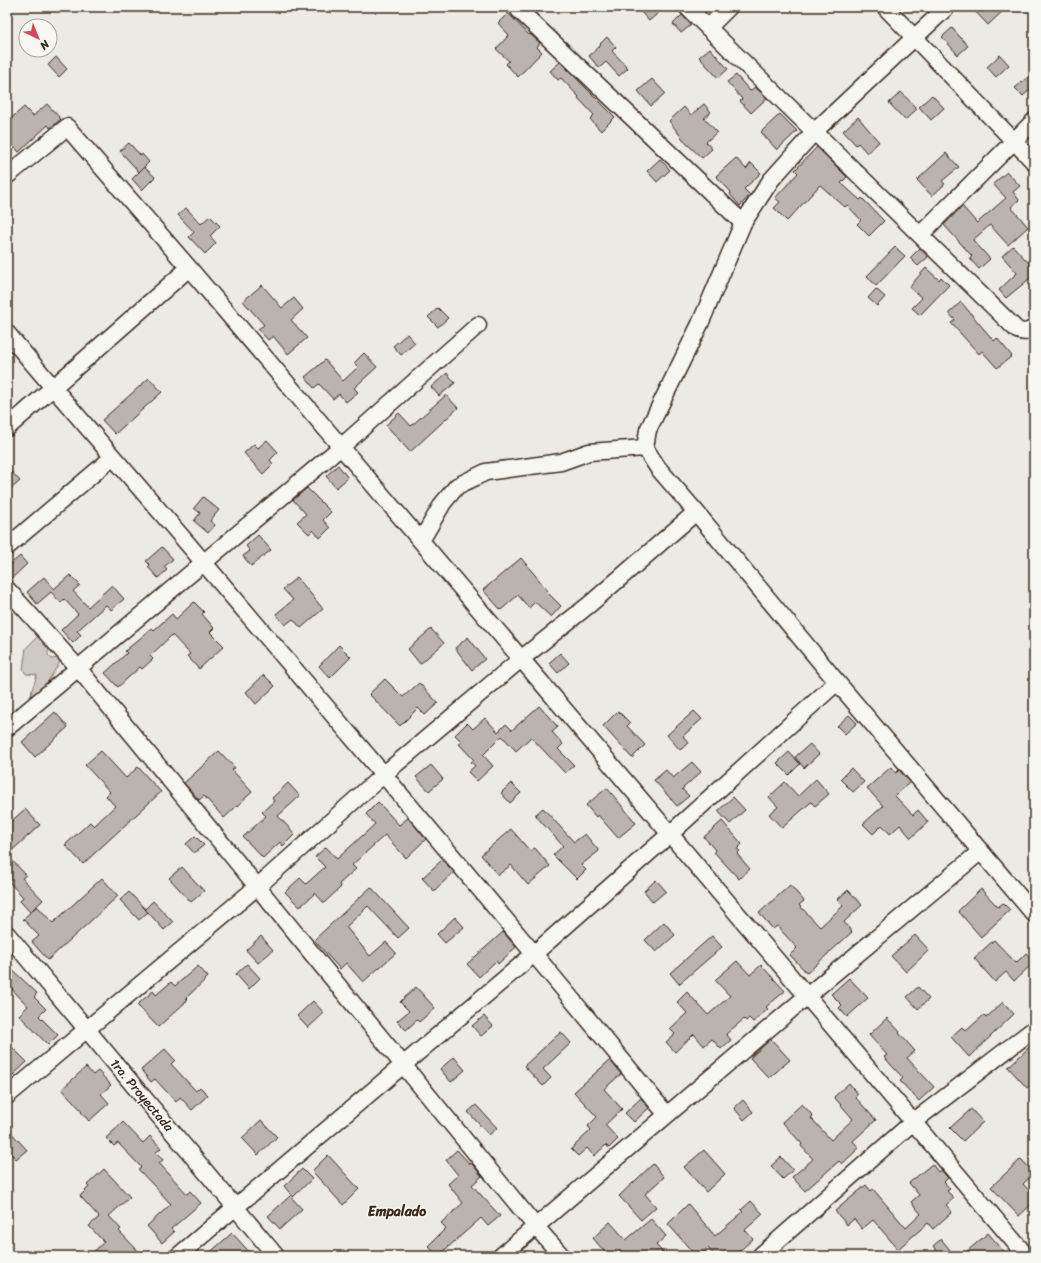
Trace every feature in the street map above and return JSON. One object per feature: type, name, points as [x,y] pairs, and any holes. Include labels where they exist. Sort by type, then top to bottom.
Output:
[{"type":"street","points":[[687,7],[1018,330],[1028,332],[1034,328]]},
{"type":"street","points":[[708,28],[729,7]]},
{"type":"street","points":[[885,7],[1034,162]]},
{"type":"street","points":[[947,7],[815,131],[771,180],[743,223],[700,324],[648,430],[645,448],[658,468],[1034,914]]},
{"type":"street","points":[[519,10],[743,223]]},
{"type":"street","points":[[920,234],[1034,121]]},
{"type":"street","points":[[7,176],[67,127],[189,268],[913,1122],[1025,1250]]},
{"type":"street","points":[[7,428],[189,268]]},
{"type":"street","points":[[7,728],[341,447],[478,325]]},
{"type":"street","points":[[7,333],[534,953],[667,1115]]},
{"type":"street","points":[[421,541],[443,503],[457,486],[486,472],[561,462],[589,452],[645,448]]},
{"type":"street","points":[[7,547],[113,457]]},
{"type":"street","points":[[7,1096],[257,887],[383,775],[521,659],[590,604],[696,512]]},
{"type":"street","points":[[7,589],[78,668],[562,1256]]},
{"type":"street","points":[[178,1256],[534,953],[670,834],[837,682]]},
{"type":"street","points":[[501,1256],[807,996],[981,851]]},
{"type":"street","name":"1ra. Proyectada","points":[[7,934],[276,1256]]},
{"type":"street","points":[[760,1256],[913,1122],[1034,1029]]},
{"type":"shaded area","points":[[41,633],[49,639],[48,655],[52,659],[57,658],[60,662],[46,686],[36,697],[31,695],[37,675],[26,674],[23,669],[26,648]]},
{"type":"building","points":[[647,7],[665,7],[649,21],[641,12]]},
{"type":"building","points":[[971,7],[1007,7],[988,25]]},
{"type":"building","points":[[508,13],[529,35],[530,34],[540,43],[537,47],[542,52],[518,77],[506,64],[509,61],[496,49],[509,35],[498,23]]},
{"type":"building","points":[[682,15],[691,25],[681,33],[673,24]]},
{"type":"building","points":[[952,28],[968,46],[958,55],[942,37]]},
{"type":"building","points":[[607,37],[616,47],[612,51],[628,68],[619,76],[606,62],[599,68],[589,56]]},
{"type":"building","points":[[710,48],[728,69],[718,78],[699,57]]},
{"type":"building","points":[[1000,55],[1009,65],[996,77],[987,67]]},
{"type":"building","points":[[57,58],[67,69],[59,77],[48,65]]},
{"type":"building","points":[[560,62],[615,117],[601,131],[590,119],[594,115],[578,98],[579,97],[561,78],[558,80],[550,71]]},
{"type":"building","points":[[736,75],[750,91],[755,87],[767,98],[751,113],[740,101],[742,99],[727,82]]},
{"type":"building","points":[[1029,76],[1034,82],[1034,86],[1023,96],[1015,88]]},
{"type":"building","points":[[652,79],[665,93],[651,106],[638,91]]},
{"type":"building","points":[[901,92],[917,109],[905,120],[889,103]]},
{"type":"building","points":[[932,95],[944,108],[931,120],[919,107]]},
{"type":"building","points":[[47,104],[61,119],[50,128],[48,125],[19,152],[15,148],[7,155],[7,122],[24,107],[33,116]]},
{"type":"building","points":[[704,104],[711,112],[704,118],[717,132],[706,142],[712,149],[702,158],[686,143],[669,121],[684,107],[691,115]]},
{"type":"building","points":[[780,114],[797,131],[777,150],[761,132]]},
{"type":"building","points":[[858,117],[879,142],[867,153],[858,143],[856,145],[843,131]]},
{"type":"building","points":[[129,143],[149,162],[139,172],[120,151]]},
{"type":"building","points":[[817,147],[847,177],[841,183],[860,200],[862,198],[884,221],[869,236],[857,224],[861,220],[847,205],[845,207],[820,185],[787,221],[774,208],[780,202],[775,198],[798,173],[795,170]]},
{"type":"building","points":[[946,153],[959,167],[942,181],[945,184],[932,196],[917,180]]},
{"type":"building","points":[[736,158],[746,169],[751,163],[761,173],[744,189],[750,195],[740,206],[730,194],[731,192],[716,176]]},
{"type":"building","points":[[660,159],[670,170],[657,182],[647,171]]},
{"type":"building","points":[[144,167],[155,177],[142,190],[132,179]]},
{"type":"building","points":[[1007,172],[1020,186],[1013,192],[1019,200],[1011,207],[1028,227],[1008,245],[990,225],[973,240],[990,259],[979,269],[970,259],[972,256],[944,225],[962,206],[977,223],[1006,198],[993,184]]},
{"type":"building","points":[[186,208],[201,224],[210,216],[220,226],[210,236],[216,243],[205,254],[189,237],[194,232],[178,215]]},
{"type":"building","points":[[1013,246],[1034,269],[1034,275],[1006,298],[999,290],[1017,273],[1002,256]]},
{"type":"building","points":[[895,247],[905,256],[876,286],[867,276]]},
{"type":"building","points":[[920,248],[928,257],[918,266],[910,258]]},
{"type":"building","points":[[926,268],[939,280],[941,277],[949,285],[920,315],[912,308],[922,298],[909,287]]},
{"type":"building","points":[[262,285],[282,308],[294,298],[303,309],[291,320],[307,338],[288,354],[273,336],[268,340],[258,329],[264,325],[243,301]]},
{"type":"building","points":[[876,289],[885,297],[877,306],[868,298]]},
{"type":"building","points":[[961,302],[994,341],[997,338],[1012,356],[997,368],[982,351],[979,354],[951,323],[955,320],[949,313]]},
{"type":"building","points":[[438,308],[448,318],[438,327],[428,317]]},
{"type":"building","points":[[407,334],[415,343],[401,355],[393,346]]},
{"type":"building","points":[[364,353],[377,367],[354,388],[358,392],[346,402],[339,394],[333,399],[319,384],[314,388],[305,377],[325,360],[343,381],[358,367],[354,363]]},
{"type":"building","points":[[447,373],[455,383],[439,396],[431,387]]},
{"type":"building","points":[[149,378],[162,392],[115,434],[102,420]]},
{"type":"building","points":[[446,395],[458,408],[410,452],[386,425],[399,413],[411,426]]},
{"type":"building","points":[[267,440],[278,452],[270,460],[273,464],[263,474],[244,453],[254,444],[258,448]]},
{"type":"building","points":[[338,465],[348,478],[336,488],[326,476]]},
{"type":"building","points":[[7,467],[20,481],[12,488],[7,482]]},
{"type":"building","points":[[307,488],[331,512],[323,520],[330,528],[320,538],[313,530],[309,534],[297,522],[306,514],[293,500]]},
{"type":"building","points":[[203,497],[219,510],[210,521],[215,525],[208,533],[194,521],[200,513],[194,508]]},
{"type":"building","points":[[258,535],[271,550],[251,566],[243,556],[250,551],[246,546]]},
{"type":"building","points":[[162,547],[173,559],[164,567],[167,570],[158,578],[148,567],[150,565],[146,561]]},
{"type":"building","points":[[20,556],[27,564],[10,580],[7,580],[7,567]]},
{"type":"building","points":[[521,558],[548,591],[547,592],[561,606],[551,617],[535,602],[529,608],[518,595],[501,610],[483,590]]},
{"type":"building","points":[[70,575],[80,585],[73,591],[88,607],[112,585],[124,599],[111,610],[106,605],[77,631],[81,635],[73,643],[61,630],[78,614],[64,599],[61,603],[51,592],[37,604],[27,592],[44,577],[54,589]]},
{"type":"building","points":[[297,577],[323,609],[301,628],[293,619],[285,625],[276,614],[293,600],[283,589]]},
{"type":"building","points":[[194,602],[204,612],[202,614],[214,628],[210,632],[224,646],[199,669],[187,656],[190,654],[172,635],[150,656],[153,659],[142,669],[140,667],[118,687],[105,673],[127,653],[125,651],[152,628],[154,630],[172,614],[176,619]]},
{"type":"building","points":[[431,629],[444,643],[420,664],[408,649]]},
{"type":"building","points":[[468,637],[485,659],[472,670],[455,648]]},
{"type":"building","points":[[339,645],[351,657],[330,678],[319,666]]},
{"type":"building","points":[[560,653],[569,663],[558,673],[549,663]]},
{"type":"building","points":[[264,675],[275,686],[256,704],[246,692]]},
{"type":"building","points":[[385,679],[403,697],[419,683],[438,703],[425,715],[418,708],[400,726],[369,694]]},
{"type":"building","points":[[539,706],[558,727],[552,732],[563,744],[558,749],[574,765],[565,773],[531,737],[516,751],[502,736],[483,755],[493,766],[477,781],[468,772],[475,766],[471,762],[474,760],[459,744],[462,742],[455,735],[467,723],[473,729],[485,718],[498,732],[506,724],[512,730]]},
{"type":"building","points":[[618,711],[630,723],[627,726],[645,745],[632,758],[603,726]]},
{"type":"building","points":[[694,711],[702,719],[683,736],[689,743],[680,750],[667,735]]},
{"type":"building","points":[[55,712],[68,727],[35,757],[22,742]]},
{"type":"building","points":[[849,715],[857,723],[845,734],[837,726]]},
{"type":"building","points":[[810,744],[819,754],[804,768],[795,757]]},
{"type":"building","points":[[101,751],[126,778],[138,767],[161,792],[83,864],[65,845],[90,822],[94,826],[115,806],[106,796],[110,792],[85,765]]},
{"type":"building","points":[[219,751],[235,768],[232,770],[252,792],[224,818],[204,796],[199,800],[184,783]]},
{"type":"building","points":[[789,752],[800,764],[789,775],[777,763]]},
{"type":"building","points":[[692,762],[701,772],[682,789],[689,796],[677,806],[654,780],[666,770],[673,778]]},
{"type":"building","points":[[431,765],[443,779],[429,791],[416,777]]},
{"type":"building","points":[[891,767],[896,773],[899,770],[910,782],[895,796],[913,815],[918,810],[928,822],[911,838],[900,825],[890,834],[882,825],[873,834],[863,824],[883,806],[867,788]]},
{"type":"building","points":[[851,768],[864,782],[853,792],[840,779]]},
{"type":"building","points":[[816,779],[829,794],[815,806],[811,802],[782,828],[769,814],[778,807],[769,797],[785,782],[798,796]]},
{"type":"building","points":[[288,783],[300,796],[278,816],[295,834],[283,846],[280,842],[263,858],[243,837],[266,816],[262,812],[274,801],[272,798]]},
{"type":"building","points":[[511,783],[521,793],[510,803],[501,793]]},
{"type":"building","points":[[607,788],[636,823],[618,838],[598,815],[596,817],[586,805]]},
{"type":"building","points":[[733,797],[745,810],[730,824],[718,811]]},
{"type":"building","points":[[378,802],[399,825],[408,818],[426,839],[406,858],[385,835],[352,865],[356,869],[339,884],[341,887],[324,903],[315,893],[300,907],[285,892],[300,878],[306,884],[325,867],[315,857],[326,847],[337,859],[375,824],[366,814]]},
{"type":"building","points":[[543,808],[574,842],[585,834],[599,851],[581,865],[586,870],[577,879],[553,855],[563,846],[535,815]]},
{"type":"building","points":[[25,809],[40,825],[7,855],[7,825]]},
{"type":"building","points":[[722,821],[742,844],[737,849],[740,851],[737,854],[750,869],[739,879],[714,852],[715,850],[704,837]]},
{"type":"building","points":[[511,829],[530,851],[535,848],[550,866],[528,885],[511,865],[498,875],[481,855]]},
{"type":"building","points":[[195,836],[204,845],[194,853],[186,844]]},
{"type":"building","points":[[7,855],[26,875],[22,878],[43,900],[30,912],[20,901],[23,897],[7,880]]},
{"type":"building","points":[[442,860],[454,872],[434,891],[422,878]]},
{"type":"building","points":[[182,867],[204,891],[191,902],[169,878]]},
{"type":"building","points":[[102,878],[118,896],[48,960],[32,942],[39,936],[23,919],[37,906],[53,923]]},
{"type":"building","points":[[656,880],[666,891],[653,902],[644,891]]},
{"type":"building","points":[[790,885],[804,901],[799,905],[820,927],[843,906],[837,900],[848,890],[862,905],[844,922],[852,932],[807,973],[790,955],[797,948],[777,926],[773,929],[759,913]]},
{"type":"building","points":[[371,887],[409,928],[398,938],[368,906],[346,927],[370,956],[386,942],[396,953],[363,982],[346,963],[340,969],[314,940]]},
{"type":"building","points":[[981,889],[998,907],[1003,903],[1010,910],[981,937],[958,911]]},
{"type":"building","points":[[129,892],[148,912],[139,920],[120,900]]},
{"type":"building","points":[[153,901],[173,922],[164,930],[145,909]]},
{"type":"building","points":[[455,917],[464,927],[445,943],[437,934]]},
{"type":"building","points":[[664,922],[675,935],[656,952],[645,940]]},
{"type":"building","points":[[503,932],[516,947],[498,964],[496,961],[479,977],[467,964]]},
{"type":"building","points":[[915,935],[929,950],[906,972],[891,956]]},
{"type":"building","points":[[261,936],[273,950],[258,963],[246,950]]},
{"type":"building","points":[[712,936],[722,947],[679,984],[670,973]]},
{"type":"building","points":[[994,940],[1016,963],[1026,953],[1034,962],[1014,981],[1006,972],[995,982],[974,958]]},
{"type":"building","points":[[737,961],[750,975],[761,965],[785,991],[766,1007],[768,1009],[753,1022],[749,1018],[746,1021],[744,1019],[726,1034],[731,1040],[721,1049],[712,1039],[704,1046],[694,1034],[675,1052],[666,1042],[675,1034],[670,1029],[687,1013],[677,1002],[687,992],[708,1015],[730,996],[715,980]]},
{"type":"building","points":[[247,964],[260,978],[249,989],[236,974]]},
{"type":"building","points":[[7,965],[37,993],[34,997],[46,1009],[39,1016],[58,1035],[48,1045],[19,1015],[28,1006],[7,984]]},
{"type":"building","points":[[198,966],[208,977],[186,998],[188,1000],[158,1027],[137,1005],[153,991],[156,995],[171,982],[175,986]]},
{"type":"building","points":[[849,978],[868,998],[847,1017],[839,1008],[842,1005],[831,994]]},
{"type":"building","points":[[416,987],[435,1008],[419,1022],[417,1020],[406,1030],[397,1021],[409,1011],[400,1002]]},
{"type":"building","points":[[918,987],[929,999],[918,1009],[907,997]]},
{"type":"building","points":[[313,1001],[324,1013],[308,1028],[297,1016]]},
{"type":"building","points":[[1003,1002],[1014,1014],[969,1057],[951,1037],[962,1027],[966,1031],[984,1015],[986,1018]]},
{"type":"building","points":[[484,1016],[493,1026],[481,1036],[472,1026]]},
{"type":"building","points":[[887,1018],[915,1051],[907,1058],[934,1087],[919,1101],[900,1081],[903,1078],[884,1057],[887,1055],[869,1035]]},
{"type":"building","points":[[561,1032],[571,1043],[543,1069],[551,1078],[543,1086],[524,1066]]},
{"type":"building","points":[[771,1039],[790,1060],[769,1078],[750,1058]]},
{"type":"building","points":[[7,1042],[27,1062],[12,1076],[7,1071]]},
{"type":"building","points":[[1034,1043],[1034,1081],[1027,1088],[1008,1067]]},
{"type":"building","points":[[165,1049],[175,1060],[171,1064],[196,1091],[200,1087],[208,1095],[192,1110],[180,1097],[176,1102],[155,1079],[151,1082],[141,1070]]},
{"type":"building","points":[[454,1057],[465,1070],[451,1082],[440,1069]]},
{"type":"building","points":[[610,1060],[621,1074],[604,1089],[622,1109],[605,1125],[618,1139],[609,1148],[606,1145],[594,1156],[587,1148],[578,1156],[571,1149],[591,1130],[588,1126],[597,1117],[574,1092]]},
{"type":"building","points":[[86,1067],[93,1075],[98,1071],[111,1085],[101,1094],[109,1103],[89,1121],[62,1089]]},
{"type":"building","points":[[849,1083],[858,1094],[855,1097],[876,1120],[853,1141],[859,1148],[842,1164],[839,1161],[805,1191],[792,1177],[813,1159],[801,1146],[802,1144],[782,1122],[802,1104],[813,1116],[811,1118],[831,1140],[853,1119],[834,1097]]},
{"type":"building","points":[[641,1098],[649,1108],[634,1122],[625,1113]]},
{"type":"building","points":[[743,1100],[753,1112],[744,1120],[734,1108]]},
{"type":"building","points":[[476,1105],[497,1128],[489,1135],[468,1112]]},
{"type":"building","points":[[971,1109],[983,1122],[963,1141],[950,1128]]},
{"type":"building","points":[[261,1120],[277,1137],[258,1155],[242,1138]]},
{"type":"building","points":[[123,1122],[143,1143],[150,1136],[161,1148],[156,1152],[163,1160],[159,1163],[187,1194],[190,1191],[201,1203],[171,1229],[174,1232],[162,1243],[147,1226],[171,1204],[138,1169],[141,1167],[118,1143],[114,1146],[106,1138]]},
{"type":"building","points":[[7,1128],[27,1150],[16,1159],[7,1150]]},
{"type":"building","points":[[457,1150],[482,1176],[472,1185],[500,1216],[488,1226],[481,1218],[438,1256],[428,1246],[446,1228],[441,1223],[463,1203],[448,1184],[458,1175],[446,1160]]},
{"type":"building","points":[[704,1150],[725,1174],[706,1192],[684,1167]]},
{"type":"building","points":[[328,1155],[359,1189],[343,1205],[312,1171]]},
{"type":"building","points":[[781,1157],[793,1170],[783,1179],[771,1166]]},
{"type":"building","points":[[1021,1159],[1034,1173],[1023,1184],[1034,1196],[1034,1202],[1019,1216],[991,1187]]},
{"type":"building","points":[[653,1164],[664,1177],[645,1194],[656,1207],[641,1220],[619,1196]]},
{"type":"building","points":[[932,1164],[938,1172],[941,1170],[948,1178],[944,1182],[950,1189],[947,1191],[954,1198],[946,1205],[952,1212],[933,1229],[928,1223],[898,1249],[873,1220],[862,1229],[854,1219],[847,1225],[835,1211],[866,1185],[871,1191],[873,1189],[906,1228],[921,1214],[911,1202],[919,1195],[909,1183]]},
{"type":"building","points":[[104,1169],[130,1197],[109,1216],[121,1229],[119,1231],[143,1256],[89,1256],[104,1242],[89,1226],[99,1217],[80,1196],[89,1187],[87,1185]]},
{"type":"building","points":[[302,1169],[312,1179],[293,1197],[284,1186]]},
{"type":"building","points":[[290,1196],[302,1209],[280,1229],[268,1216]]},
{"type":"building","points":[[751,1201],[763,1214],[745,1230],[753,1239],[734,1256],[715,1256],[708,1248],[699,1256],[696,1256],[668,1224],[688,1204],[715,1236],[743,1212],[741,1210]]},
{"type":"building","points":[[651,1219],[666,1236],[656,1245],[666,1256],[608,1256],[593,1238],[610,1222],[626,1240]]},
{"type":"building","points":[[232,1233],[253,1256],[206,1256]]},
{"type":"building","points":[[988,1233],[1008,1256],[961,1256],[972,1247]]},
{"type":"building","points":[[941,1239],[955,1256],[941,1256],[933,1246]]},
{"type":"district","name":"Empalado","points":[[397,1211]]}]
